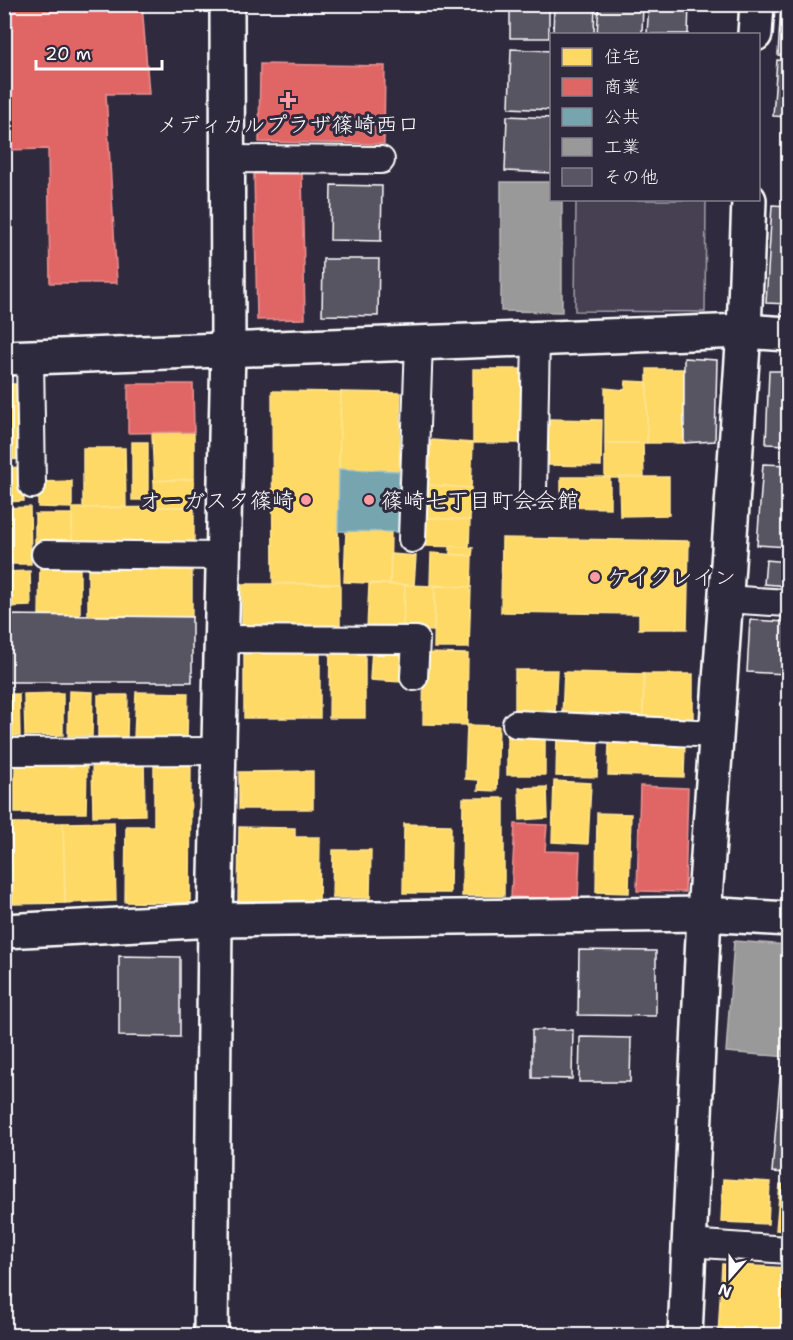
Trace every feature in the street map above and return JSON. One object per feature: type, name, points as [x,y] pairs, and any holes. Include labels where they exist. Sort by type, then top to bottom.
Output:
[{"type":"street","points":[[211,1335],[215,920],[228,350],[227,4]]},
{"type":"street","points":[[755,33],[757,4]]},
{"type":"street","points":[[685,1335],[704,914],[744,331],[749,201]]},
{"type":"street","points":[[17,358],[744,331],[789,334]]},
{"type":"street","points":[[4,931],[215,920],[704,914],[789,919]]},
{"type":"lane","points":[[228,159],[381,160]]},
{"type":"lane","points":[[533,493],[536,338]]},
{"type":"lane","points":[[412,539],[419,342]]},
{"type":"lane","points":[[17,358],[32,485]]},
{"type":"lane","points":[[45,554],[223,556]]},
{"type":"lane","points":[[725,599],[789,603]]},
{"type":"lane","points":[[221,639],[416,640],[414,676]]},
{"type":"lane","points":[[516,724],[716,734]]},
{"type":"lane","points":[[4,752],[219,751]]},
{"type":"lane","points":[[688,1243],[789,1250]]},
{"type":"shaded area","points":[[576,201],[706,201],[705,312],[575,311]]},
{"type":"building: 住宅","points":[[473,369],[526,369],[526,443],[473,443]]},
{"type":"building: 住宅","points":[[647,369],[684,369],[684,443],[647,443]]},
{"type":"building: 住宅","points":[[626,381],[647,382],[647,443],[605,443],[605,388],[625,390]]},
{"type":"building: 住宅","points":[[4,384],[18,384],[21,459],[4,460]]},
{"type":"building: 住宅","name":"オーガスタ篠崎","points":[[272,391],[341,392],[338,531],[340,584],[273,583]]},
{"type":"building: 住宅","points":[[341,392],[401,393],[399,471],[339,469]]},
{"type":"building: 住宅","points":[[549,419],[602,420],[601,466],[548,465]]},
{"type":"building: 住宅","points":[[194,432],[194,479],[154,481],[152,433]]},
{"type":"building: 住宅","points":[[431,440],[473,443],[471,488],[429,485]]},
{"type":"building: 住宅","points":[[132,442],[148,442],[148,500],[132,500]]},
{"type":"building: 住宅","points":[[605,443],[643,443],[644,478],[605,478]]},
{"type":"building: 住宅","points":[[83,448],[125,448],[126,507],[83,508]]},
{"type":"building: 住宅","points":[[23,467],[24,501],[4,502],[4,468]]},
{"type":"building: 住宅","points":[[561,477],[610,477],[610,508],[561,507]]},
{"type":"building: 住宅","points":[[619,477],[669,477],[669,515],[620,516]]},
{"type":"building: 住宅","points":[[194,479],[194,507],[155,507],[154,481]]},
{"type":"building: 住宅","points":[[72,481],[72,508],[38,507],[38,482]]},
{"type":"building: 住宅","points":[[429,485],[471,488],[470,520],[427,518]]},
{"type":"building: 住宅","points":[[30,507],[31,564],[4,564],[4,508]]},
{"type":"building: 住宅","points":[[194,507],[194,547],[72,548],[72,508]]},
{"type":"building: 住宅","points":[[35,514],[72,514],[72,543],[35,543]]},
{"type":"building: 住宅","points":[[427,518],[470,520],[469,547],[425,546]]},
{"type":"building: 住宅","points":[[346,530],[391,532],[390,584],[344,582]]},
{"type":"building: 住宅","name":"ケイクレイン","points":[[502,538],[689,541],[687,629],[639,629],[639,614],[501,612]]},
{"type":"building: 住宅","points":[[450,546],[473,548],[472,556],[450,554]]},
{"type":"building: 住宅","points":[[431,553],[472,556],[471,587],[430,585]]},
{"type":"building: 住宅","points":[[391,554],[416,556],[414,585],[390,584]]},
{"type":"building: 住宅","points":[[88,561],[192,561],[192,617],[88,616]]},
{"type":"building: 住宅","points":[[40,564],[80,565],[80,615],[39,615]]},
{"type":"building: 住宅","points":[[30,571],[31,606],[4,607],[4,572]]},
{"type":"building: 住宅","points":[[242,584],[340,584],[340,631],[242,630]]},
{"type":"building: 住宅","points":[[369,584],[405,585],[403,630],[367,629]]},
{"type":"building: 住宅","points":[[405,585],[435,586],[434,631],[403,630]]},
{"type":"building: 住宅","points":[[435,586],[471,587],[469,648],[434,648]]},
{"type":"building: 住宅","points":[[330,646],[365,646],[365,718],[329,718]]},
{"type":"building: 住宅","points":[[372,647],[404,648],[402,682],[370,680]]},
{"type":"building: 住宅","points":[[244,648],[320,649],[320,718],[244,718]]},
{"type":"building: 住宅","points":[[424,653],[468,654],[467,725],[423,724]]},
{"type":"building: 住宅","points":[[515,670],[557,670],[555,713],[515,713]]},
{"type":"building: 住宅","points":[[564,672],[644,674],[643,719],[562,717]]},
{"type":"building: 住宅","points":[[644,674],[693,674],[693,722],[643,719]]},
{"type":"building: 住宅","points":[[69,691],[93,692],[92,736],[68,736]]},
{"type":"building: 住宅","points":[[136,692],[188,693],[187,741],[134,739]]},
{"type":"building: 住宅","points":[[63,693],[63,735],[25,736],[24,694]]},
{"type":"building: 住宅","points":[[4,694],[19,694],[20,736],[4,736]]},
{"type":"building: 住宅","points":[[98,695],[128,695],[127,738],[98,738]]},
{"type":"building: 住宅","points":[[467,725],[499,726],[497,791],[478,790],[479,780],[465,779]]},
{"type":"building: 住宅","points":[[507,734],[545,736],[545,775],[507,775]]},
{"type":"building: 住宅","points":[[557,736],[598,737],[597,777],[556,776]]},
{"type":"building: 住宅","points":[[609,741],[685,743],[684,777],[608,775]]},
{"type":"building: 住宅","points":[[144,758],[145,815],[93,816],[92,759]]},
{"type":"building: 住宅","points":[[15,761],[87,762],[86,813],[15,813]]},
{"type":"building: 住宅","points":[[154,765],[191,765],[190,903],[125,902],[126,826],[154,826]]},
{"type":"building: 住宅","points":[[313,771],[313,809],[239,809],[239,772]]},
{"type":"building: 住宅","points":[[554,781],[591,783],[588,844],[552,842]]},
{"type":"building: 住宅","points":[[547,787],[548,818],[520,820],[519,788]]},
{"type":"building: 住宅","points":[[463,798],[504,798],[504,896],[462,896]]},
{"type":"building: 住宅","points":[[597,813],[631,814],[629,893],[596,892]]},
{"type":"building: 住宅","points":[[114,822],[116,901],[65,903],[63,823]]},
{"type":"building: 住宅","points":[[11,823],[63,823],[65,903],[13,904]]},
{"type":"building: 住宅","points":[[404,824],[451,825],[450,893],[403,893]]},
{"type":"building: 住宅","points":[[239,827],[295,828],[295,837],[320,837],[319,903],[238,901]]},
{"type":"building: 住宅","points":[[333,850],[371,850],[370,898],[332,898]]},
{"type":"building: 住宅","points":[[723,1179],[770,1182],[768,1224],[721,1222]]},
{"type":"building: 住宅","points":[[780,1184],[788,1185],[788,1231],[776,1230]]},
{"type":"building: 住宅","points":[[722,1264],[788,1268],[788,1336],[718,1336]]},
{"type":"building: 商業","points":[[4,4],[142,4],[149,94],[106,94],[117,283],[50,283],[48,149],[4,150]]},
{"type":"building: 商業","points":[[260,64],[385,66],[384,144],[259,142]]},
{"type":"building: 商業","points":[[302,173],[305,319],[257,320],[254,174]]},
{"type":"building: 商業","points":[[128,384],[193,384],[194,432],[128,433]]},
{"type":"building: 商業","points":[[640,786],[688,788],[685,892],[637,891]]},
{"type":"building: 商業","points":[[515,824],[547,825],[545,851],[580,852],[578,900],[511,897]]},
{"type":"building: 公共","name":"篠崎七丁目町会会館","points":[[339,469],[399,471],[398,532],[338,531]]},
{"type":"building: 工業","points":[[501,182],[550,182],[550,201],[562,201],[562,312],[501,311]]},
{"type":"building: 工業","points":[[734,941],[788,945],[788,1057],[726,1052]]},
{"type":"building: その他","points":[[510,4],[549,4],[549,38],[510,38]]},
{"type":"building: その他","points":[[554,4],[595,4],[594,33],[553,33]]},
{"type":"building: その他","points":[[599,4],[643,4],[642,33],[597,33]]},
{"type":"building: その他","points":[[649,4],[689,4],[688,33],[647,33]]},
{"type":"building: その他","points":[[781,4],[788,4],[788,56],[778,55]]},
{"type":"building: その他","points":[[511,49],[550,51],[550,110],[509,108]]},
{"type":"building: その他","points":[[777,60],[788,61],[788,117],[773,116]]},
{"type":"building: その他","points":[[507,116],[550,118],[550,173],[505,171]]},
{"type":"building: その他","points":[[331,185],[382,186],[381,241],[330,240]]},
{"type":"building: その他","points":[[772,205],[788,206],[788,304],[766,303]]},
{"type":"building: その他","points":[[323,259],[379,259],[378,316],[322,315]]},
{"type":"building: その他","points":[[684,358],[717,360],[715,441],[684,443]]},
{"type":"building: その他","points":[[769,371],[788,371],[788,445],[766,444]]},
{"type":"building: その他","points":[[763,464],[788,465],[788,547],[757,545]]},
{"type":"building: その他","points":[[766,560],[788,562],[788,586],[764,584]]},
{"type":"building: その他","points":[[4,615],[192,617],[192,682],[4,682]]},
{"type":"building: その他","points":[[750,620],[788,622],[788,674],[747,672]]},
{"type":"building: その他","points":[[579,950],[656,951],[656,1016],[578,1015]]},
{"type":"building: その他","points":[[119,956],[180,957],[180,1037],[119,1036]]},
{"type":"building: その他","points":[[532,1030],[573,1030],[572,1079],[532,1078]]},
{"type":"building: その他","points":[[580,1037],[631,1038],[630,1082],[579,1082]]},
{"type":"building: その他","points":[[781,1067],[788,1067],[788,1173],[772,1172]]},
{"type":"place","name":"メディカルプラザ篠崎西口","points":[[288,100]]},
{"type":"place","name":"オーガスタ篠崎","points":[[306,500]]},
{"type":"place","name":"篠崎七丁目町会会館","points":[[369,500]]},
{"type":"place","name":"ケイクレイン","points":[[595,577]]}]
